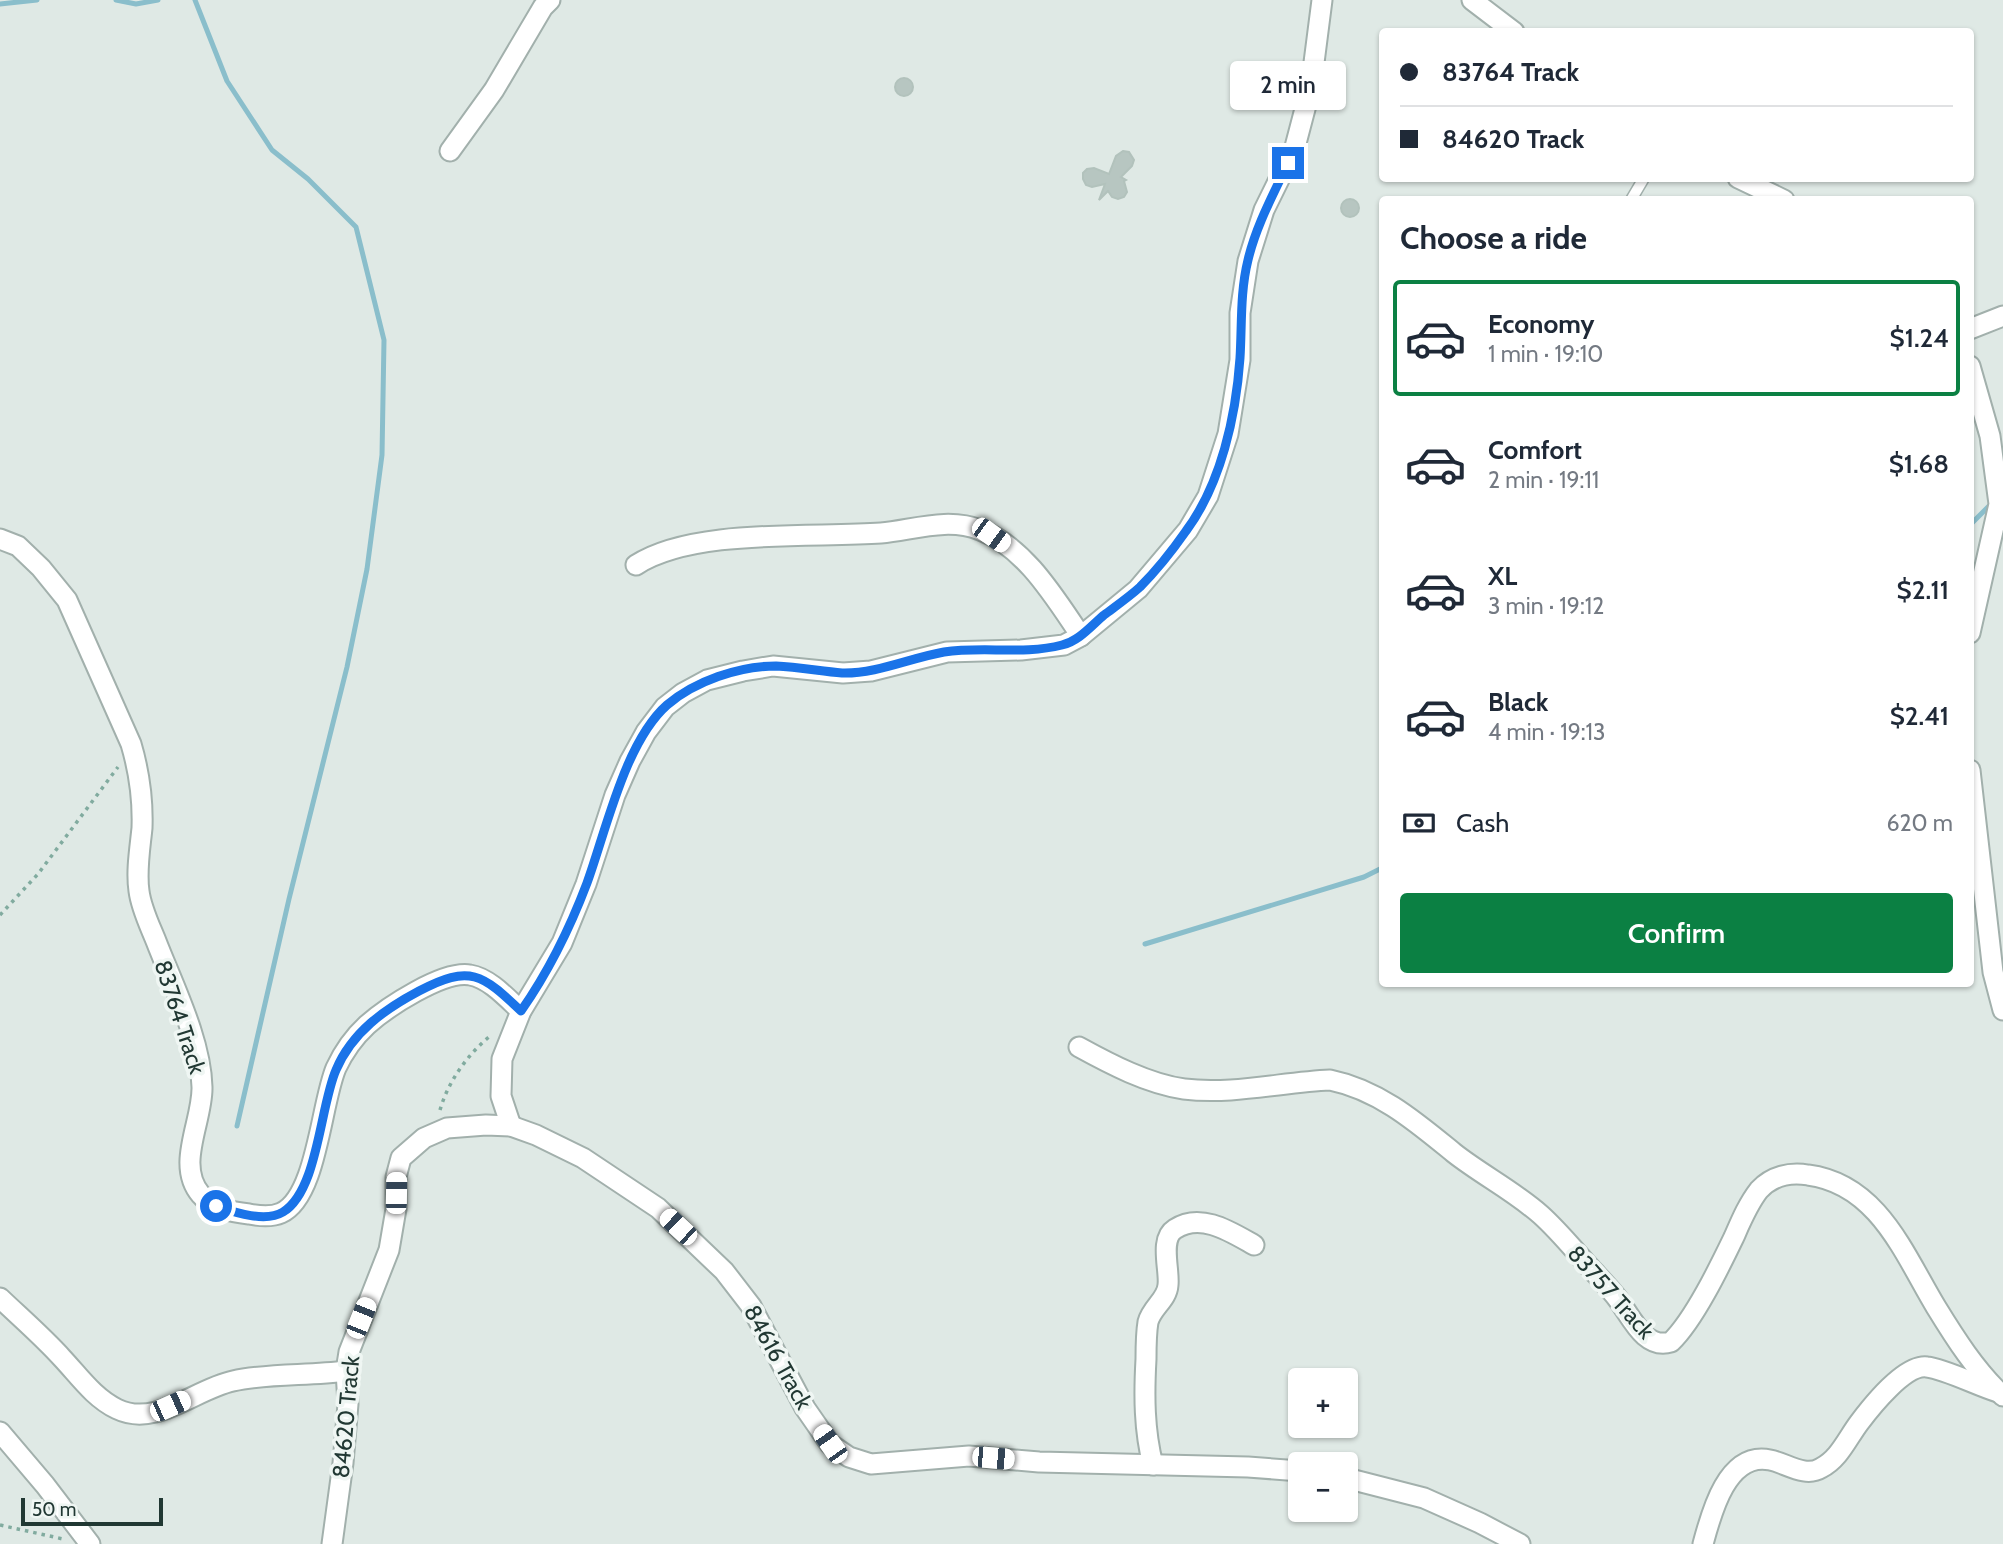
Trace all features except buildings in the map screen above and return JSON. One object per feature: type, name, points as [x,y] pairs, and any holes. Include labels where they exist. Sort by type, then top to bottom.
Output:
[{"type":"street","points":[[450,151],[494,90],[543,7],[550,0]]},
{"type":"street","points":[[511,1126],[501,1096],[502,1059],[521,1011],[562,943],[586,884],[615,795],[630,761],[664,707],[707,680],[773,666],[843,673],[871,671],[947,652],[1021,650],[1064,645],[1081,636],[1138,589],[1188,530],[1208,496],[1228,433],[1240,360],[1241,313],[1248,261],[1264,210],[1295,147],[1311,86],[1322,0]]},
{"type":"street","points":[[1472,0],[1509,28]]},
{"type":"street","points":[[1746,182],[1776,196]]},
{"type":"street","points":[[1974,327],[2003,316]]},
{"type":"street","points":[[1974,380],[1990,436],[1999,504],[1974,615]]},
{"type":"street","points":[[636,565],[646,558],[684,546],[712,541],[883,532],[934,524],[978,528],[1018,554],[1058,602],[1081,636]]},
{"type":"street","name":"83764 Track","points":[[0,539],[18,546],[41,568],[67,600],[131,744],[138,767],[142,824],[139,892],[196,1052],[202,1088],[192,1143],[191,1165],[195,1187],[204,1199],[233,1212],[256,1216],[282,1213],[294,1203],[307,1178],[325,1101],[336,1069],[348,1048],[367,1026],[390,1008],[442,979],[463,974],[477,977],[503,994],[521,1011]]},
{"type":"street","points":[[1974,805],[1993,972],[2003,1010]]},
{"type":"street","name":"83757 Track","points":[[1079,1047],[1154,1081],[1185,1089],[1222,1089],[1330,1080],[1348,1083],[1378,1097],[1541,1215],[1618,1300],[1646,1337],[1658,1343],[1671,1342],[1686,1324],[1721,1264],[1750,1204],[1761,1189],[1777,1177],[1794,1173],[1815,1176],[1846,1187],[1861,1197],[1896,1236],[1951,1331],[1979,1370],[2001,1394]]},
{"type":"street","name":"84616 Track","points":[[424,1138],[447,1128],[511,1126],[583,1158],[658,1208],[724,1270],[756,1314],[805,1408],[830,1444],[849,1457],[871,1464],[969,1456],[1039,1462],[1248,1466],[1288,1470]]},
{"type":"street","name":"84620 Track","points":[[332,1544],[348,1404],[346,1371],[353,1340],[388,1250],[396,1209],[396,1177],[401,1158],[424,1138]]},
{"type":"street","points":[[1153,1465],[1145,1435],[1147,1338],[1152,1312],[1168,1288],[1167,1248],[1170,1233],[1177,1227],[1210,1224],[1223,1227],[1254,1245]]},
{"type":"street","points":[[0,1298],[62,1358],[85,1385],[105,1402],[131,1415],[157,1412],[211,1387],[233,1381],[346,1371]]},
{"type":"street","points":[[1703,1544],[1721,1493],[1737,1470],[1745,1464],[1769,1459],[1801,1470],[1817,1471],[1830,1464],[1861,1420],[1909,1371],[1927,1367],[2001,1394]]},
{"type":"street","points":[[0,1432],[45,1485],[80,1543]]},
{"type":"street","points":[[1358,1481],[1424,1498],[1520,1544]]},
{"type":"path","points":[[0,915],[38,874],[118,767],[138,767]]},
{"type":"path","points":[[424,1138],[438,1119],[446,1089],[480,1044],[490,1036]]},
{"type":"path","points":[[0,1525],[80,1543]]},
{"type":"waterway","points":[[0,4],[37,0]]},
{"type":"waterway","points":[[116,0],[136,4],[158,0]]},
{"type":"waterway","points":[[195,0],[227,81],[272,150],[308,179],[356,227],[384,340],[382,455],[367,569],[347,667],[289,899],[237,1126]]},
{"type":"waterway","points":[[1974,521],[1993,502]]},
{"type":"waterway","points":[[1145,944],[1364,877],[1379,870]]},
{"type":"route","points":[[216,1206],[256,1216],[282,1213],[294,1203],[307,1178],[325,1101],[336,1069],[348,1048],[367,1026],[390,1008],[442,979],[463,974],[477,977],[503,994],[521,1011],[562,943],[586,884],[615,795],[630,761],[664,707],[683,693],[707,680],[773,666],[843,673],[871,671],[947,652],[977,649],[1021,650],[1064,645],[1081,636],[1138,589],[1188,530],[1208,496],[1219,465],[1228,433],[1240,360],[1241,313],[1248,261],[1264,210],[1288,163]]}]
